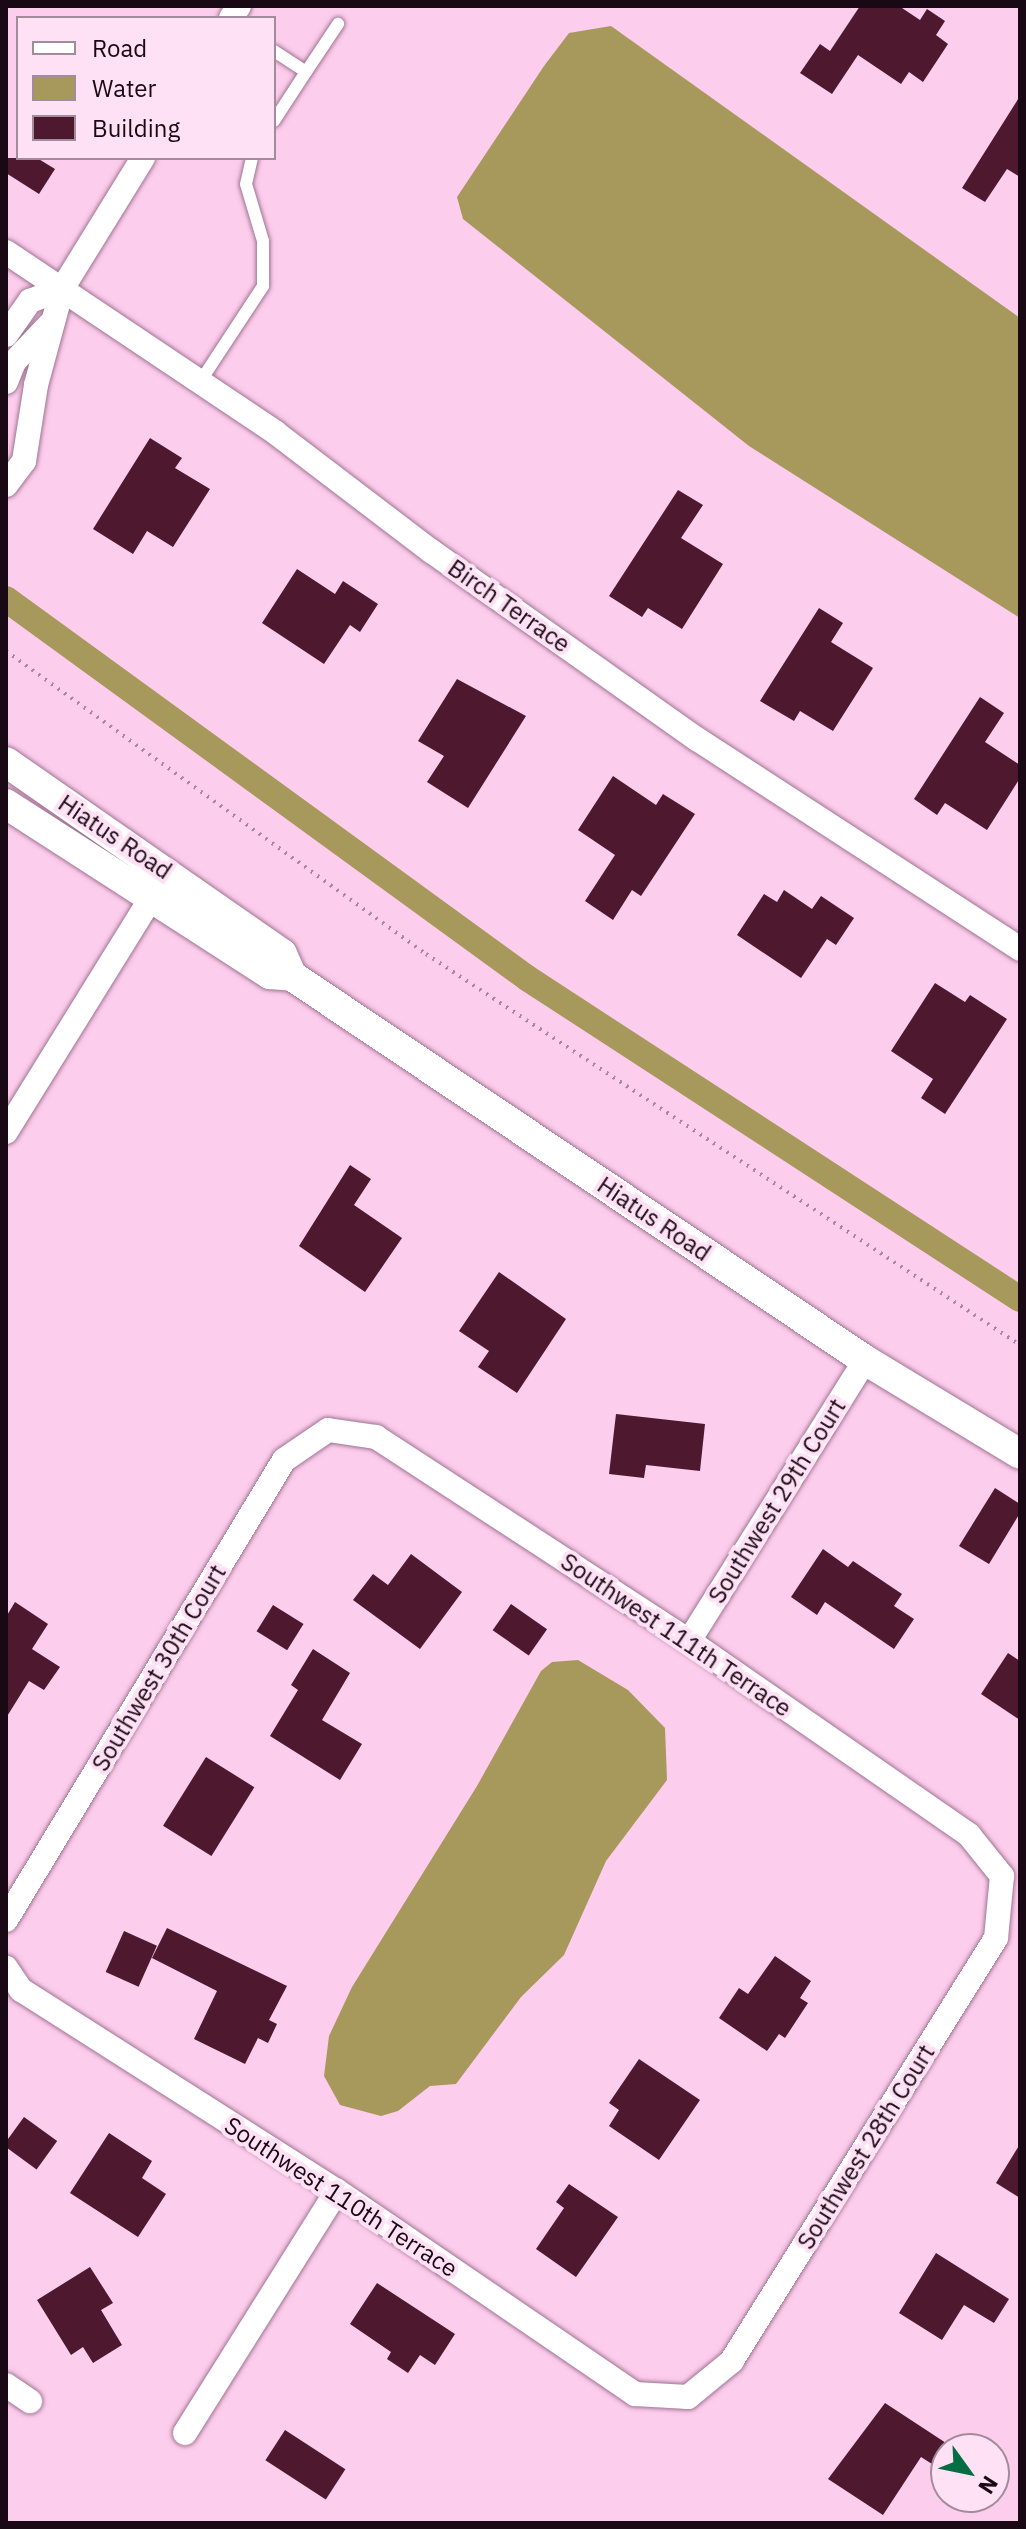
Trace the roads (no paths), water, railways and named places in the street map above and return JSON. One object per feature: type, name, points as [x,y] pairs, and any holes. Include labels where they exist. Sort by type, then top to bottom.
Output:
[{"type":"street","points":[[6,485],[24,461],[51,323],[62,289],[142,160]]},
{"type":"street","name":"Birch Terrace","points":[[6,252],[200,382],[697,739],[1020,949]]},
{"type":"street","points":[[6,335],[30,301],[62,289]]},
{"type":"street","points":[[6,382],[14,362],[51,323]]},
{"type":"street","name":"Hiatus Road","points":[[6,762],[282,954],[292,976]]},
{"type":"street","name":"Hiatus Road","points":[[6,804],[270,974],[292,976],[865,1360],[1020,1454]]},
{"type":"street","points":[[6,1132],[168,872]]},
{"type":"street","name":"Southwest 29th Court","points":[[689,1641],[865,1360]]},
{"type":"street","name":"Southwest 111th Terrace","points":[[328,1430],[376,1437],[689,1641],[969,1835],[1002,1876]]},
{"type":"street","name":"Southwest 30th Court","points":[[6,1920],[284,1460],[328,1430]]},
{"type":"street","name":"Southwest 28th Court","points":[[688,2397],[732,2361],[996,1938],[1002,1876]]},
{"type":"street","name":"Southwest 110th Terrace","points":[[6,1968],[21,1990],[337,2191],[635,2394],[688,2397]]},
{"type":"street","points":[[185,2433],[337,2191]]},
{"type":"street","points":[[6,2385],[30,2401]]},
{"type":"lane","points":[[276,118],[338,24]]},
{"type":"lane","points":[[276,52],[306,72]]},
{"type":"lane","points":[[200,382],[263,286],[263,241],[246,184],[252,160]]},
{"type":"water","points":[[611,26],[1020,318],[1020,618],[749,446],[463,219],[457,197],[569,33]]},
{"type":"water","points":[[578,1660],[628,1690],[665,1728],[667,1780],[606,1861],[564,1955],[521,1997],[456,2084],[430,2086],[398,2111],[381,2116],[340,2105],[324,2076],[329,2036],[352,1987],[477,1786],[541,1671],[552,1662]]},
{"type":"waterway","points":[[6,599],[527,978],[1020,1299]]}]
